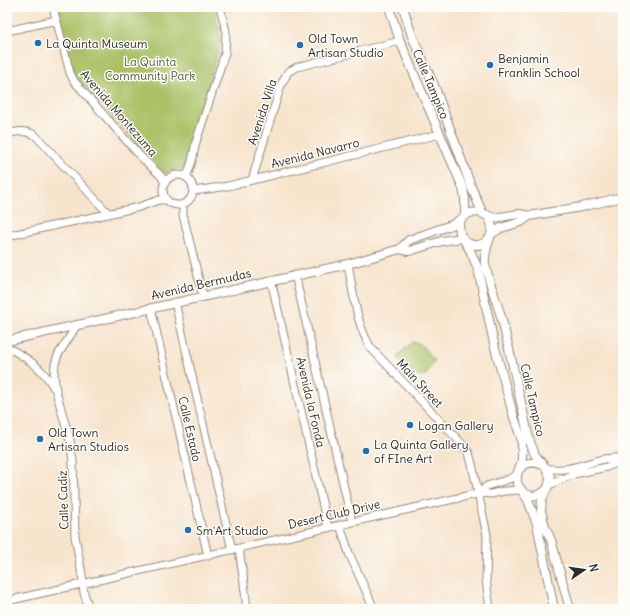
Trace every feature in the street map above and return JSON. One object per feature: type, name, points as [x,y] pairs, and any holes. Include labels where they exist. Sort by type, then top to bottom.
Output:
[{"type":"street","name":"Avenida Montezuma","points":[[52,7],[70,73],[74,81],[141,157],[161,176],[165,183]]},
{"type":"street","points":[[185,176],[192,161],[196,142],[225,53],[226,31],[220,7]]},
{"type":"street","name":"Calle Tampico","points":[[389,7],[400,41],[463,188],[465,199],[463,218],[459,229],[478,269],[495,348],[522,441],[522,460],[517,483],[528,500],[537,524],[554,609]]},
{"type":"street","name":"Calle Tampico","points":[[403,7],[412,36],[434,85],[472,189],[484,214],[492,226],[491,235],[486,247],[485,263],[502,321],[529,439],[535,455],[550,476],[548,487],[542,499],[541,511],[545,527],[551,540],[570,609]]},
{"type":"street","points":[[7,31],[56,20]]},
{"type":"street","name":"Avenida Villa","points":[[252,180],[281,85],[288,72],[297,67],[400,41]]},
{"type":"street","points":[[7,134],[19,131],[28,131],[34,135],[109,214]]},
{"type":"street","name":"Avenida Navarro","points":[[194,191],[228,186],[440,134]]},
{"type":"street","points":[[7,236],[139,207],[159,200],[167,200],[177,205],[183,204],[192,197],[194,191],[190,180],[180,174],[168,178],[163,188],[167,200]]},
{"type":"street","name":"Avenida Bermudas","points":[[400,249],[409,240],[454,224],[474,212],[494,218],[519,214],[529,216],[581,207],[623,197]]},
{"type":"street","points":[[183,204],[183,215],[203,296]]},
{"type":"street","name":"Avenida Bermudas","points":[[7,341],[271,280],[348,264],[400,249],[409,251],[442,241],[464,240],[470,244],[481,244],[501,228],[521,222],[529,216]]},
{"type":"street","name":"Main Street","points":[[348,264],[359,317],[366,339],[371,348],[462,444],[468,453],[480,494],[488,535],[486,580],[490,609]]},
{"type":"street","name":"Avenida la Fonda","points":[[295,275],[352,522]]},
{"type":"street","name":"Avenida la Fonda","points":[[271,280],[328,528]]},
{"type":"street","name":"Calle Estado","points":[[175,302],[244,582],[247,609]]},
{"type":"street","name":"Calle Estado","points":[[151,308],[208,556]]},
{"type":"street","name":"Calle Cadiz","points":[[77,325],[62,348],[55,364],[54,376],[56,391],[68,435],[73,461],[75,536],[84,593],[89,609]]},
{"type":"street","name":"Calle Cadiz","points":[[7,348],[24,356],[34,363],[49,379],[56,391]]},
{"type":"street","name":"Desert Club Drive","points":[[480,494],[487,486],[509,479],[530,462],[539,463],[552,470],[565,469],[605,459],[623,459]]},
{"type":"street","name":"Desert Club Drive","points":[[7,601],[480,494],[491,494],[504,491],[522,492],[527,495],[536,496],[540,495],[548,487],[574,474],[607,467],[623,459]]},
{"type":"street","points":[[340,525],[349,553],[374,609]]},
{"type":"green space","name":"La Quinta Community Park","points":[[57,7],[214,7],[220,33],[220,44],[187,156],[186,168],[177,169],[165,174],[75,75],[69,59]]},
{"type":"green space","points":[[412,342],[419,343],[434,359],[434,362],[426,375],[416,376],[406,367],[405,363],[401,362],[397,356]]},
{"type":"place","name":"La Quinta Museum","points":[[38,43]]},
{"type":"place","name":"Old Town Artisan Studio","points":[[300,45]]},
{"type":"place","name":"Benjamin Franklin School","points":[[490,65]]},
{"type":"place","name":"Logan Gallery","points":[[410,425]]},
{"type":"place","name":"Old Town Artisan Studios","points":[[40,439]]},
{"type":"place","name":"La Quinta Gallery of FIne Art","points":[[366,451]]},
{"type":"place","name":"Sm'Art Studio","points":[[188,530]]}]
